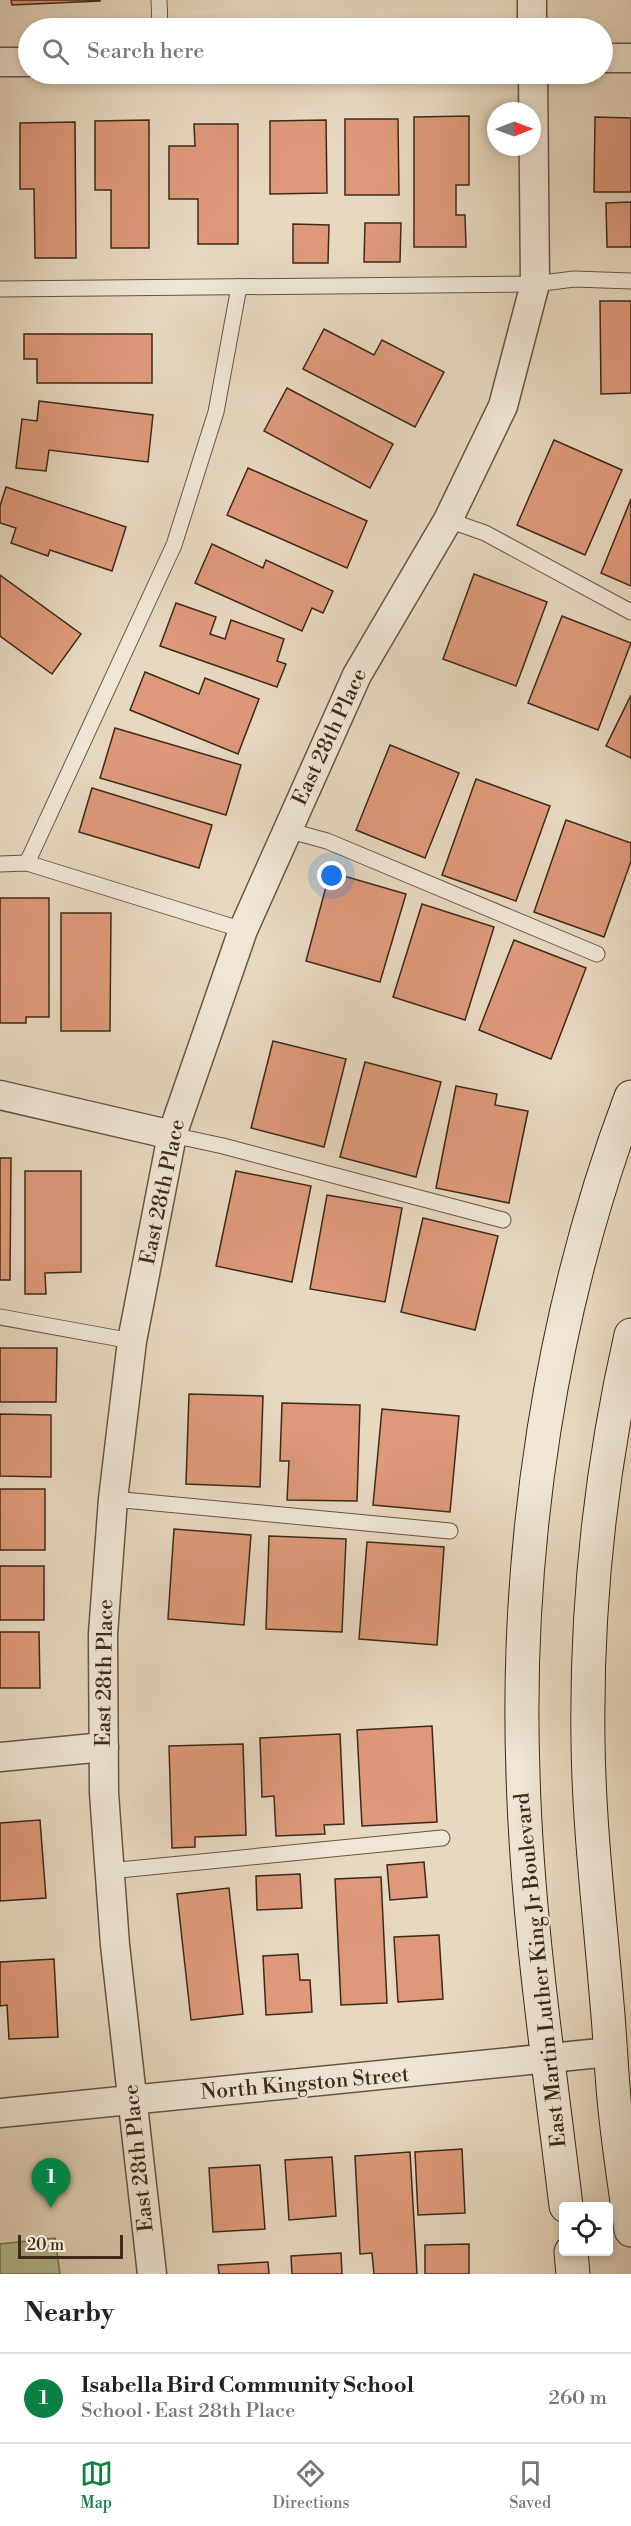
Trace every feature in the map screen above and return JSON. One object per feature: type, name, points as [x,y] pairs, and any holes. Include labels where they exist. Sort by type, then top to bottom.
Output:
[{"type":"main road","name":"East Martin Luther King Jr Boulevard","points":[[566,2202],[528,1870],[523,1772],[523,1666],[529,1563],[539,1469],[554,1373],[578,1266],[618,1131],[631,1097]]},
{"type":"main road","points":[[631,1335],[618,1393],[604,1487],[591,1614],[588,1741],[594,1880],[610,2052],[631,2230]]},
{"type":"main road","points":[[571,2256],[573,2274]]},
{"type":"street","points":[[532,0],[532,18]]},
{"type":"street","points":[[613,58],[631,58]]},
{"type":"street","points":[[0,62],[18,62]]},
{"type":"street","name":"East 28th Place","points":[[152,2274],[109,1871],[104,1747],[103,1635],[113,1498],[132,1341],[172,1135],[243,930],[357,675],[448,520],[503,406],[535,284],[533,84]]},
{"type":"street","points":[[0,1095],[172,1135]]},
{"type":"street","points":[[0,1757],[104,1747]]},
{"type":"street","name":"North Kingston Street","points":[[0,2113],[610,2052]]},
{"type":"lane","points":[[159,0],[159,18]]},
{"type":"lane","points":[[0,289],[535,284],[574,279],[631,281]]},
{"type":"lane","points":[[27,863],[174,545],[216,412],[239,287]]},
{"type":"lane","points":[[448,520],[485,533],[631,612]]},
{"type":"lane","points":[[287,830],[327,841],[597,954]]},
{"type":"lane","points":[[0,864],[27,863],[243,930]]},
{"type":"lane","points":[[172,1135],[223,1146],[503,1220]]},
{"type":"lane","points":[[0,1317],[132,1341]]},
{"type":"lane","points":[[113,1498],[450,1531]]},
{"type":"lane","points":[[109,1871],[442,1838]]},
{"type":"green space","points":[[55,2238],[60,2274],[0,2274],[0,2244]]},
{"type":"building","points":[[11,0],[100,0],[100,1],[12,5]]},
{"type":"building","points":[[469,116],[469,185],[456,185],[456,215],[465,215],[466,247],[414,247],[414,117]]},
{"type":"building","points":[[595,117],[631,118],[631,192],[594,192]]},
{"type":"building","points":[[345,119],[398,119],[399,195],[345,195]]},
{"type":"building","points":[[149,120],[149,248],[111,248],[111,190],[95,190],[95,121]]},
{"type":"building","points":[[326,120],[327,193],[270,194],[270,121]]},
{"type":"building","points":[[75,122],[76,258],[35,258],[34,189],[20,189],[20,123]]},
{"type":"building","points":[[194,124],[238,124],[238,244],[198,244],[198,199],[169,199],[169,146],[195,146]]},
{"type":"building","points":[[631,202],[631,247],[607,247],[606,203]]},
{"type":"building","points":[[365,223],[401,223],[400,262],[364,262]]},
{"type":"building","points":[[293,224],[329,225],[328,263],[293,263]]},
{"type":"building","points":[[600,301],[631,301],[631,393],[601,394]]},
{"type":"building","points":[[324,329],[374,355],[382,340],[444,372],[415,427],[303,369]]},
{"type":"building","points":[[24,334],[152,334],[152,383],[37,383],[37,359],[24,359]]},
{"type":"building","points":[[287,388],[393,444],[370,488],[264,431]]},
{"type":"building","points":[[39,401],[153,415],[148,462],[49,450],[46,471],[16,468],[22,419],[37,421]]},
{"type":"building","points":[[554,440],[622,470],[585,555],[517,525]]},
{"type":"building","points":[[248,468],[367,521],[347,568],[227,515]]},
{"type":"building","points":[[6,487],[126,527],[112,571],[50,550],[48,556],[11,543],[16,528],[0,523],[0,506]]},
{"type":"building","points":[[631,499],[631,586],[601,573]]},
{"type":"building","points":[[212,544],[263,568],[266,560],[333,591],[323,613],[312,608],[302,631],[195,583]]},
{"type":"building","points":[[474,574],[547,602],[516,686],[443,659]]},
{"type":"building","points":[[0,575],[81,634],[52,674],[0,636]]},
{"type":"building","points":[[176,603],[216,617],[210,634],[225,639],[231,620],[284,639],[277,661],[286,664],[277,687],[160,646]]},
{"type":"building","points":[[562,616],[631,643],[598,730],[528,703]]},
{"type":"building","points":[[145,672],[199,694],[205,678],[259,699],[238,754],[130,710]]},
{"type":"building","points":[[631,695],[631,758],[606,746]]},
{"type":"building","points":[[115,728],[241,765],[226,815],[100,778]]},
{"type":"building","points":[[390,745],[459,773],[425,858],[356,830]]},
{"type":"building","points":[[476,779],[550,806],[516,901],[442,875]]},
{"type":"building","points":[[92,788],[212,825],[199,868],[79,832]]},
{"type":"building","points":[[566,820],[631,843],[631,861],[604,937],[534,912]]},
{"type":"building","points":[[330,872],[406,894],[380,982],[306,961]]},
{"type":"building","points":[[0,898],[49,898],[49,1017],[26,1017],[26,1023],[0,1023]]},
{"type":"building","points":[[422,904],[494,927],[465,1020],[393,997]]},
{"type":"building","points":[[61,913],[111,913],[110,1031],[61,1031]]},
{"type":"building","points":[[514,940],[586,968],[551,1059],[479,1030]]},
{"type":"building","points":[[273,1041],[346,1059],[324,1147],[251,1128]]},
{"type":"building","points":[[365,1062],[441,1082],[416,1177],[340,1157]]},
{"type":"building","points":[[456,1086],[497,1094],[495,1105],[528,1111],[509,1203],[436,1188]]},
{"type":"building","points":[[0,1158],[11,1158],[10,1280],[0,1280]]},
{"type":"building","points":[[25,1171],[81,1171],[81,1272],[45,1273],[46,1294],[25,1294]]},
{"type":"building","points":[[236,1171],[311,1186],[292,1282],[216,1266]]},
{"type":"building","points":[[327,1195],[402,1208],[385,1302],[310,1289]]},
{"type":"building","points":[[423,1218],[498,1236],[475,1330],[401,1312]]},
{"type":"building","points":[[0,1348],[57,1348],[56,1402],[0,1402]]},
{"type":"building","points":[[189,1394],[263,1396],[260,1487],[186,1484]]},
{"type":"building","points":[[282,1403],[360,1405],[357,1501],[287,1500],[289,1461],[280,1461]]},
{"type":"building","points":[[382,1409],[459,1416],[450,1512],[373,1505]]},
{"type":"building","points":[[0,1414],[51,1415],[51,1477],[0,1476]]},
{"type":"building","points":[[0,1489],[45,1489],[45,1550],[0,1550]]},
{"type":"building","points":[[174,1529],[251,1535],[244,1625],[168,1619]]},
{"type":"building","points":[[269,1536],[346,1539],[342,1632],[266,1629]]},
{"type":"building","points":[[367,1542],[444,1547],[437,1645],[359,1639]]},
{"type":"building","points":[[0,1566],[44,1566],[44,1620],[0,1620]]},
{"type":"building","points":[[0,1632],[39,1632],[40,1688],[0,1688]]},
{"type":"building","points":[[432,1726],[437,1822],[362,1826],[357,1730]]},
{"type":"building","points":[[340,1734],[344,1824],[324,1825],[325,1834],[276,1836],[274,1796],[262,1797],[260,1738]]},
{"type":"building","points":[[243,1744],[246,1835],[195,1837],[195,1847],[172,1848],[169,1746]]},
{"type":"building","points":[[40,1820],[46,1898],[0,1901],[0,1823]]},
{"type":"building","points":[[424,1862],[427,1897],[390,1900],[387,1865]]},
{"type":"building","points":[[300,1874],[302,1908],[257,1910],[256,1876]]},
{"type":"building","points":[[381,1877],[387,2003],[341,2005],[335,1879]]},
{"type":"building","points":[[229,1888],[243,2014],[191,2020],[177,1894]]},
{"type":"building","points":[[439,1935],[443,1999],[398,2002],[394,1937]]},
{"type":"building","points":[[298,1954],[300,1980],[310,1980],[312,2012],[266,2015],[263,1956]]},
{"type":"building","points":[[54,1959],[58,2037],[9,2039],[7,2005],[0,2006],[0,1962]]},
{"type":"building","points":[[462,2149],[465,2213],[418,2215],[415,2152]]},
{"type":"building","points":[[410,2152],[417,2274],[374,2274],[372,2253],[360,2254],[355,2156]]},
{"type":"building","points":[[332,2157],[336,2216],[289,2220],[285,2160]]},
{"type":"building","points":[[260,2165],[265,2229],[213,2232],[209,2168]]},
{"type":"building","points":[[469,2244],[469,2274],[425,2274],[425,2245]]},
{"type":"building","points":[[341,2253],[342,2274],[292,2274],[291,2256]]},
{"type":"building","points":[[268,2262],[269,2274],[219,2274],[218,2265]]},
{"type":"place","name":"Isabella Bird Community School","points":[[51,2208]]}]
